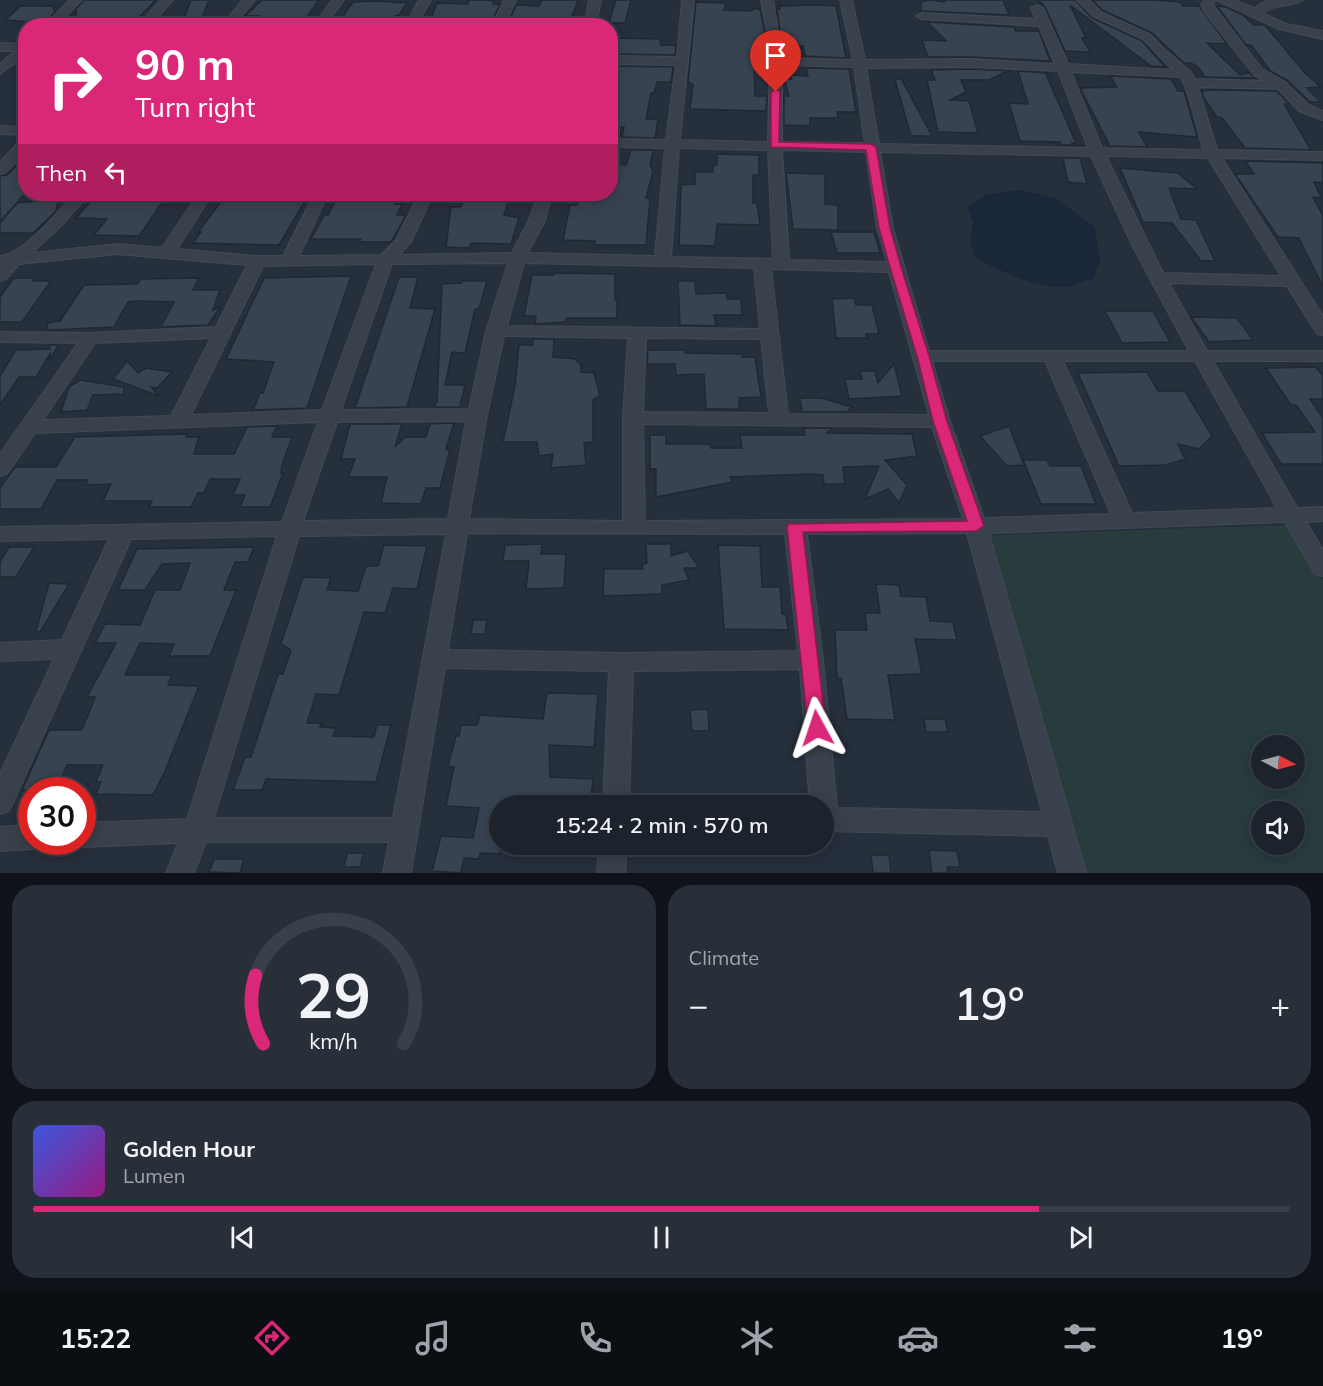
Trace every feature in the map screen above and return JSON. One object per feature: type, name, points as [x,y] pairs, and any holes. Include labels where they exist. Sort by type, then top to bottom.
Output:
[{"type":"street","points":[[57,18],[76,0]]},
{"type":"street","points":[[150,18],[167,0]]},
{"type":"street","points":[[233,18],[249,0]]},
{"type":"street","points":[[325,18],[338,0]]},
{"type":"street","points":[[415,18],[425,0]]},
{"type":"street","points":[[502,18],[510,0]]},
{"type":"street","points":[[592,18],[595,0]]},
{"type":"street","points":[[663,261],[672,145],[688,0]]},
{"type":"street","points":[[767,0],[776,61],[775,145],[781,266]]},
{"type":"street","points":[[846,0],[859,64],[885,228],[895,267],[923,356],[940,421],[976,526],[1072,873]]},
{"type":"street","points":[[1083,0],[1097,14],[1147,37],[1189,79],[1210,152],[1323,330]]},
{"type":"street","points":[[1210,0],[1207,5],[1210,12],[1255,68],[1281,85],[1304,108],[1323,116]]},
{"type":"street","points":[[1222,0],[1282,27],[1323,35]]},
{"type":"street","points":[[1255,13],[1269,3],[1297,0]]},
{"type":"street","points":[[922,16],[1039,16],[1064,70],[1096,152],[1159,278],[1290,515],[1323,568]]},
{"type":"street","points":[[0,47],[18,48]]},
{"type":"street","points":[[0,70],[18,55]]},
{"type":"street","points":[[618,60],[683,61]]},
{"type":"street","points":[[776,61],[859,64],[971,63],[1281,85]]},
{"type":"street","points":[[0,130],[18,131]]},
{"type":"street","points":[[618,143],[1210,152],[1323,156]]},
{"type":"street","points":[[0,170],[18,151]]},
{"type":"street","points":[[0,276],[6,261],[55,224],[76,201]]},
{"type":"street","points":[[166,254],[200,201]]},
{"type":"street","points":[[288,260],[318,201]]},
{"type":"street","points":[[180,873],[197,830],[290,529],[386,259],[403,242],[423,201]]},
{"type":"street","points":[[397,873],[477,415],[495,332],[518,258],[537,220],[543,201]]},
{"type":"street","points":[[6,261],[118,249],[257,261],[518,258],[895,267]]},
{"type":"street","points":[[178,422],[257,261]]},
{"type":"street","points":[[762,265],[779,421]]},
{"type":"street","points":[[1159,278],[1294,281]]},
{"type":"street","points":[[0,337],[90,338],[221,332]]},
{"type":"street","points":[[495,332],[770,334]]},
{"type":"street","points":[[634,528],[633,418],[637,333]]},
{"type":"street","points":[[0,469],[90,338]]},
{"type":"street","points":[[923,356],[1200,354],[1323,356]]},
{"type":"street","points":[[1051,355],[1124,520]]},
{"type":"street","points":[[28,427],[330,416],[477,415]]},
{"type":"street","points":[[633,418],[940,421]]},
{"type":"street","points":[[0,534],[458,526],[634,528],[976,526],[1323,514]]},
{"type":"street","points":[[795,527],[811,660],[822,795]]},
{"type":"street","points":[[0,803],[123,533]]},
{"type":"street","points":[[0,652],[70,649]]},
{"type":"street","points":[[436,659],[621,662],[811,660]]},
{"type":"street","points":[[616,795],[621,662]]},
{"type":"street","points":[[834,819],[1059,824]]},
{"type":"street","points":[[96,834],[197,830],[404,830]]},
{"type":"street","points":[[0,838],[18,837]]},
{"type":"street","points":[[612,873],[613,855]]},
{"type":"shaded area","points":[[1289,525],[1323,580],[1323,873],[1085,873],[991,535]]},
{"type":"water","points":[[1020,190],[1055,198],[1095,227],[1100,260],[1094,278],[1070,286],[1050,286],[1017,277],[975,257],[970,240],[973,222],[967,208],[987,194]]},
{"type":"building","points":[[84,0],[156,0],[138,18],[76,18],[76,9]]},
{"type":"building","points":[[191,0],[209,0],[202,18],[184,18]]},
{"type":"building","points":[[262,0],[319,0],[306,18],[245,16]]},
{"type":"building","points":[[469,0],[487,0],[494,1],[493,4],[500,4],[494,18],[431,18],[437,3],[468,4]]},
{"type":"building","points":[[542,0],[578,0],[572,18],[510,18],[516,5],[539,6]]},
{"type":"building","points":[[616,0],[631,0],[625,23],[618,23],[618,18],[611,18]]},
{"type":"building","points":[[930,0],[944,2],[946,0],[1003,0],[1009,15],[921,11],[921,2]]},
{"type":"building","points":[[1039,0],[1075,0],[1092,18],[1142,41],[1165,67],[1151,66],[1070,5],[1086,38],[1082,38],[1090,52],[1065,51],[1045,7]]},
{"type":"building","points":[[1092,0],[1153,0],[1180,2],[1183,6],[1199,6],[1227,44],[1207,43],[1240,75],[1249,73],[1256,78],[1205,77],[1198,67],[1191,63],[1184,63],[1152,33],[1102,10]]},
{"type":"building","points":[[353,2],[407,3],[399,15],[388,18],[342,18]]},
{"type":"building","points":[[696,2],[726,3],[724,10],[760,9],[767,44],[758,44],[758,64],[754,64],[755,96],[767,96],[766,111],[690,109],[693,85],[688,82]]},
{"type":"building","points":[[21,6],[52,6],[55,12],[49,18],[5,20]]},
{"type":"building","points":[[779,6],[836,6],[846,58],[805,56],[803,46],[782,45],[777,9],[780,9]]},
{"type":"building","points":[[1217,6],[1226,7],[1243,15],[1254,25],[1265,25],[1305,73],[1321,87],[1307,88],[1321,102],[1310,102],[1287,80],[1267,69],[1269,69],[1251,45],[1246,45]]},
{"type":"building","points":[[927,22],[1014,27],[1016,31],[1039,31],[1050,61],[928,57],[922,40],[946,41]]},
{"type":"building","points":[[618,38],[660,39],[661,45],[676,45],[675,55],[618,54]]},
{"type":"building","points":[[618,66],[673,67],[671,82],[657,82],[654,93],[651,93],[646,119],[658,119],[655,138],[622,137],[624,127],[618,127]]},
{"type":"building","points":[[806,68],[849,69],[856,112],[837,112],[838,118],[810,118],[810,126],[784,125],[784,96],[789,96],[784,79],[791,79],[791,75],[808,76]]},
{"type":"building","points":[[931,70],[1013,71],[989,80],[961,80],[966,92],[950,100],[969,101],[978,133],[938,132],[927,80],[935,80]]},
{"type":"building","points":[[1018,71],[1048,73],[1046,74],[1076,143],[1072,143],[1074,145],[1060,145],[1060,142],[1020,141],[1009,103],[1028,104]]},
{"type":"building","points":[[1110,76],[1171,79],[1178,91],[1184,91],[1197,137],[1139,132],[1147,147],[1110,146],[1080,88],[1117,87]]},
{"type":"building","points":[[901,78],[932,136],[911,136],[895,80]]},
{"type":"building","points":[[1202,91],[1277,91],[1289,104],[1284,104],[1311,150],[1245,148],[1222,118],[1217,117],[1203,97]]},
{"type":"building","points":[[631,150],[652,150],[650,165],[653,172],[646,198],[650,198],[646,245],[594,245],[595,241],[563,240],[570,205],[577,205],[578,201],[618,201],[618,164],[626,165]]},
{"type":"building","points":[[717,154],[759,155],[759,175],[753,175],[753,203],[757,203],[760,225],[717,224],[715,246],[679,245],[681,185],[695,184],[695,172],[713,172],[713,165],[717,165]]},
{"type":"building","points":[[1063,158],[1080,158],[1087,184],[1068,182]]},
{"type":"building","points":[[1245,161],[1323,163],[1323,183],[1314,182],[1321,198],[1313,197],[1323,216],[1323,287],[1299,238],[1278,237],[1235,174],[1254,174]]},
{"type":"building","points":[[18,164],[19,201],[0,221],[0,176],[7,175]]},
{"type":"building","points":[[1120,168],[1178,173],[1197,189],[1169,188],[1181,219],[1196,220],[1215,261],[1201,261],[1172,223],[1143,222]]},
{"type":"building","points":[[786,173],[825,174],[825,204],[838,205],[838,230],[793,229]]},
{"type":"building","points":[[58,201],[56,211],[33,233],[0,233],[0,223],[17,203]]},
{"type":"building","points":[[91,201],[163,201],[139,236],[94,235],[107,219],[76,218]]},
{"type":"building","points":[[222,201],[305,201],[279,245],[193,243],[201,232],[198,232]]},
{"type":"building","points":[[335,201],[396,201],[395,204],[402,204],[397,215],[406,215],[391,242],[359,242],[361,239],[311,239],[324,215],[328,215]]},
{"type":"building","points":[[509,201],[504,215],[519,218],[511,244],[471,243],[469,248],[446,247],[451,207],[461,207],[463,202]]},
{"type":"building","points":[[831,232],[874,232],[880,253],[837,253]]},
{"type":"building","points":[[554,273],[615,274],[617,318],[567,318],[566,322],[535,324],[536,316],[524,316],[532,275],[554,275]]},
{"type":"building","points":[[351,276],[307,408],[253,410],[260,393],[263,393],[274,362],[226,359],[264,278]]},
{"type":"building","points":[[399,277],[418,277],[410,308],[435,309],[407,407],[355,408]]},
{"type":"building","points":[[14,278],[51,281],[22,322],[0,322],[0,297]]},
{"type":"building","points":[[199,278],[193,290],[220,290],[213,310],[221,306],[208,325],[161,327],[174,302],[134,301],[128,302],[114,327],[48,330],[47,323],[60,321],[84,285],[137,284],[141,279]]},
{"type":"building","points":[[462,281],[487,281],[479,309],[475,309],[465,353],[452,352],[445,385],[465,385],[460,407],[434,407],[437,401],[442,284],[461,283]]},
{"type":"building","points":[[678,281],[695,281],[696,294],[726,293],[727,299],[741,299],[742,315],[714,315],[716,326],[680,325]]},
{"type":"building","points":[[854,298],[856,305],[872,305],[879,334],[866,334],[867,338],[836,338],[832,299]]},
{"type":"building","points":[[1105,311],[1153,311],[1170,342],[1122,343]]},
{"type":"building","points":[[1191,317],[1237,318],[1253,340],[1209,342]]},
{"type":"building","points":[[533,339],[554,339],[553,357],[575,359],[581,365],[581,372],[594,373],[600,395],[593,400],[593,442],[584,443],[586,465],[551,468],[553,454],[539,456],[537,442],[503,442],[515,386],[519,345],[533,345]]},
{"type":"building","points":[[49,345],[59,345],[50,359],[50,354],[36,377],[19,377],[0,405],[0,376],[16,350],[50,349]]},
{"type":"building","points":[[648,350],[685,350],[685,353],[742,354],[742,357],[755,357],[761,397],[739,398],[739,409],[706,409],[704,374],[676,375],[675,364],[647,364]]},
{"type":"building","points":[[127,361],[138,373],[146,368],[172,372],[157,388],[151,387],[159,396],[113,379]]},
{"type":"building","points":[[894,364],[902,396],[849,399],[845,379],[862,379],[860,371],[875,371],[878,383]]},
{"type":"building","points":[[1316,367],[1323,376],[1323,399],[1310,399],[1323,418],[1323,464],[1281,464],[1262,433],[1315,432],[1296,405],[1291,405],[1266,368]]},
{"type":"building","points":[[1147,372],[1158,391],[1185,391],[1212,436],[1199,449],[1178,444],[1185,459],[1166,465],[1119,466],[1078,373]]},
{"type":"building","points":[[80,380],[124,387],[124,394],[93,395],[87,410],[61,412],[69,387]]},
{"type":"building","points":[[800,398],[821,398],[852,407],[847,412],[802,412]]},
{"type":"building","points":[[454,423],[446,449],[450,450],[440,488],[426,488],[421,504],[381,503],[387,477],[348,477],[355,459],[341,459],[350,424],[402,424],[395,447],[405,437],[426,437],[430,424]]},
{"type":"building","points":[[277,426],[272,437],[292,437],[282,465],[281,473],[283,473],[270,507],[240,507],[245,495],[233,495],[240,479],[210,479],[204,493],[198,493],[191,507],[149,507],[152,501],[103,501],[111,484],[85,485],[88,480],[57,480],[41,509],[0,509],[0,488],[15,467],[56,467],[75,437],[187,434],[186,437],[199,437],[194,454],[234,454],[247,427]]},
{"type":"building","points":[[1009,426],[1024,465],[1007,466],[980,436]]},
{"type":"building","points":[[804,428],[832,428],[827,433],[912,434],[917,456],[885,460],[907,485],[899,503],[888,489],[865,499],[879,466],[843,467],[845,484],[824,484],[823,475],[813,474],[730,477],[733,482],[656,497],[656,469],[650,469],[650,435],[666,435],[666,444],[710,444],[711,448],[742,448],[740,435],[805,435]]},
{"type":"building","points":[[1023,460],[1047,460],[1050,466],[1081,466],[1096,504],[1041,504]]},
{"type":"building","points":[[542,544],[541,554],[566,554],[564,588],[526,589],[529,561],[503,561],[505,545]]},
{"type":"building","points":[[646,544],[671,544],[671,556],[688,551],[699,568],[684,568],[689,580],[662,585],[662,594],[603,596],[604,569],[643,569],[642,565],[647,563]]},
{"type":"building","points":[[384,545],[427,546],[417,589],[393,588],[385,613],[364,612],[339,695],[316,694],[307,723],[321,723],[320,727],[336,728],[333,736],[374,737],[377,725],[391,725],[376,782],[266,779],[262,790],[233,790],[245,757],[251,757],[278,674],[283,674],[291,650],[281,644],[303,577],[331,578],[327,590],[358,591],[366,566],[378,566]]},
{"type":"building","points":[[718,545],[760,546],[762,587],[780,587],[782,614],[786,615],[788,630],[724,629]]},
{"type":"building","points":[[9,547],[34,547],[16,577],[0,577],[0,562]]},
{"type":"building","points":[[254,547],[248,562],[235,562],[224,590],[236,590],[210,656],[169,656],[174,644],[140,643],[125,675],[172,675],[168,685],[199,686],[165,771],[153,795],[96,794],[101,782],[96,782],[103,765],[67,765],[62,777],[28,777],[49,730],[82,730],[95,697],[87,697],[116,643],[95,643],[105,624],[140,625],[155,590],[180,590],[190,563],[162,564],[145,590],[118,590],[137,549]]},
{"type":"building","points":[[49,583],[69,584],[40,632],[36,631]]},
{"type":"building","points":[[876,584],[899,585],[901,596],[926,597],[930,621],[953,622],[957,640],[915,639],[922,674],[888,675],[895,720],[847,719],[841,678],[837,678],[835,630],[867,630],[865,613],[880,613]]},
{"type":"building","points":[[473,620],[487,620],[485,634],[471,634]]},
{"type":"building","points":[[547,693],[598,694],[594,747],[549,745],[550,777],[593,779],[591,795],[489,795],[489,853],[480,853],[479,859],[464,858],[461,873],[432,871],[441,836],[473,838],[479,808],[446,806],[454,767],[448,766],[461,725],[477,725],[480,715],[543,719]]},
{"type":"building","points":[[708,709],[709,731],[692,731],[690,710]]},
{"type":"building","points":[[924,719],[945,719],[948,732],[926,732]]},
{"type":"building","points":[[929,850],[957,851],[960,867],[947,867],[948,873],[932,873]]},
{"type":"building","points":[[347,853],[364,853],[360,867],[344,867]]},
{"type":"building","points":[[871,855],[889,855],[891,873],[873,873]]},
{"type":"building","points":[[214,859],[244,859],[240,873],[209,872]]},
{"type":"route","points":[[776,92],[775,145],[871,147],[885,228],[895,267],[923,356],[940,421],[976,526],[795,527],[817,728]]}]
